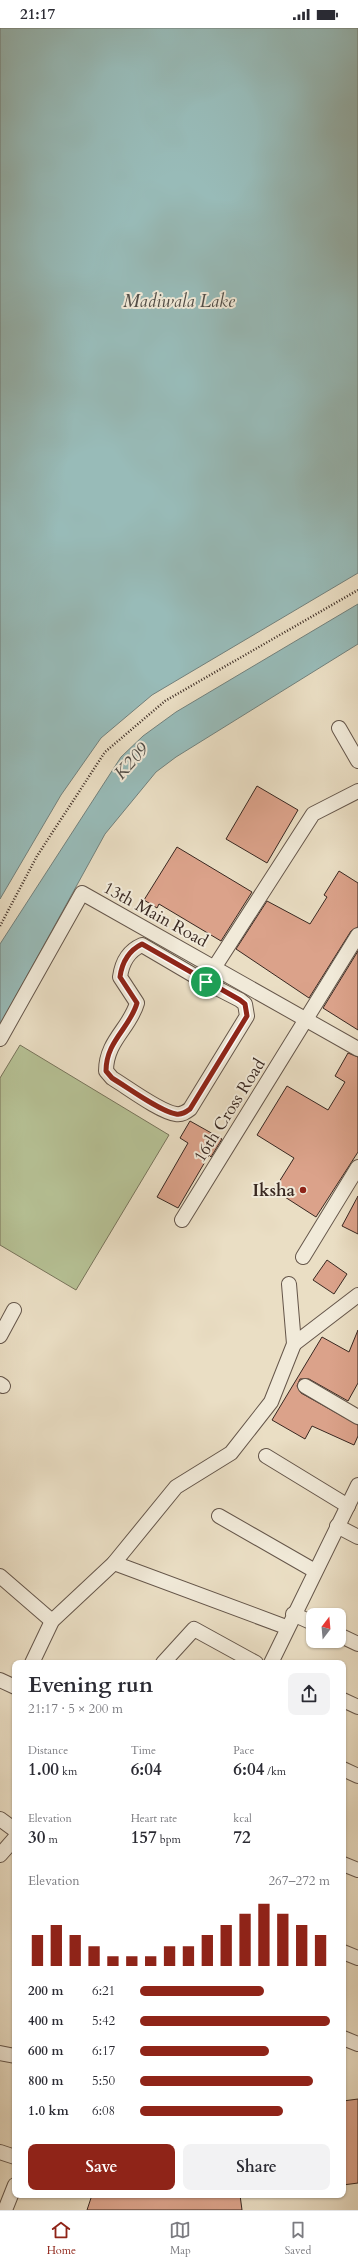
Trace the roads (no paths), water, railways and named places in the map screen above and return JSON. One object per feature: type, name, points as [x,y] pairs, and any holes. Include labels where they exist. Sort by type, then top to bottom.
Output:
[{"type":"street","points":[[339,728],[358,761]]},
{"type":"street","points":[[206,982],[214,967],[313,814],[358,791]]},
{"type":"street","name":"13th Main Road","points":[[0,1039],[82,893],[358,1049]]},
{"type":"street","name":"16th Cross Road","points":[[182,1220],[358,935]]},
{"type":"street","points":[[142,944],[206,982],[245,1004],[247,1016],[190,1109],[184,1114],[176,1115],[166,1111],[112,1078],[106,1071],[106,1064],[115,1038],[135,1011],[137,1003],[120,977],[121,966],[133,948],[142,944]]},
{"type":"street","points":[[303,1257],[358,1167]]},
{"type":"street","points":[[33,1660],[52,1621],[114,1563],[176,1487],[231,1453],[271,1402],[294,1344],[289,1284]]},
{"type":"street","points":[[294,1344],[358,1295]]},
{"type":"street","points":[[0,1336],[14,1310]]},
{"type":"street","points":[[305,1386],[358,1417]]},
{"type":"street","points":[[266,1456],[348,1506]]},
{"type":"street","points":[[271,1660],[286,1627],[358,1485]]},
{"type":"street","points":[[219,1516],[315,1571]]},
{"type":"street","points":[[337,1526],[358,1537]]},
{"type":"street","points":[[114,1563],[286,1627]]},
{"type":"street","points":[[0,1576],[52,1621]]},
{"type":"street","points":[[293,1614],[306,1620]]},
{"type":"street","points":[[166,1660],[194,1629],[251,1660]]},
{"type":"street","points":[[346,1638],[358,1644]]},
{"type":"street","points":[[0,1680],[12,1686]]},
{"type":"street","points":[[346,1701],[358,1707]]},
{"type":"street","points":[[346,1770],[358,1776]]},
{"type":"street","points":[[0,1819],[12,1828]]},
{"type":"street","points":[[0,1855],[12,1841]]},
{"type":"street","points":[[346,1865],[358,1870]]},
{"type":"street","points":[[346,1953],[358,1958]]},
{"type":"street","points":[[346,2040],[358,2044]]},
{"type":"street","points":[[0,2052],[12,2055]]},
{"type":"street","points":[[0,2152],[12,2156]]},
{"type":"street","points":[[5,2210],[12,2192]]},
{"type":"water","name":"Madiwala Lake","points":[[0,28],[358,28],[358,573],[152,695],[101,738],[61,795],[0,899]]},
{"type":"water","name":"K209","points":[[358,604],[358,644],[176,757],[156,772],[105,834],[0,1025],[0,944],[121,757],[143,736],[176,712]]},
{"type":"place","name":"Iksha","points":[[303,1190]]}]
